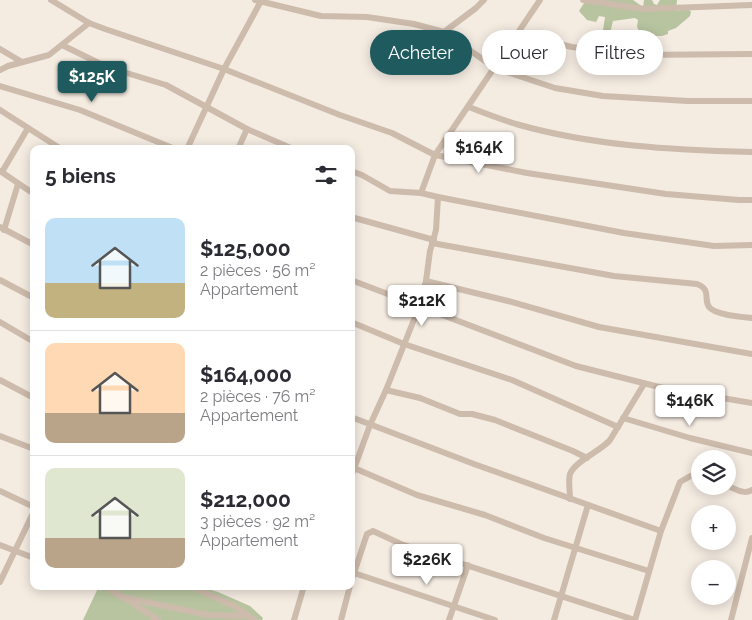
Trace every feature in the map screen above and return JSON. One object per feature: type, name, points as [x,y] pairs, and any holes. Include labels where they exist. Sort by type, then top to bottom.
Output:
[{"type":"street","points":[[51,0],[89,23],[224,69],[331,112],[383,130],[435,155],[666,194],[752,200]]},
{"type":"street","points":[[447,30],[479,6],[484,0]]},
{"type":"street","points":[[521,30],[540,0]]},
{"type":"street","points":[[583,0],[644,9],[752,5]]},
{"type":"street","points":[[189,145],[258,1],[321,16],[367,17],[414,24],[436,30]]},
{"type":"street","points":[[0,70],[49,55],[89,23]]},
{"type":"street","points":[[62,45],[107,67],[163,84],[247,129],[284,145]]},
{"type":"street","points":[[566,46],[633,55],[752,54]]},
{"type":"street","points":[[0,49],[22,62]]},
{"type":"street","points":[[421,193],[435,155],[490,75]]},
{"type":"street","points":[[516,75],[555,88],[603,96],[688,101],[752,102]]},
{"type":"street","points":[[0,86],[80,110],[164,145]]},
{"type":"street","points":[[468,107],[514,123],[597,141],[676,150],[752,152]]},
{"type":"street","points":[[0,110],[55,145]]},
{"type":"street","points":[[28,128],[1,172],[30,192]]},
{"type":"street","points":[[240,145],[247,129]]},
{"type":"street","points":[[355,172],[390,191],[421,193],[624,234],[714,246],[752,245]]},
{"type":"street","points":[[18,184],[2,229],[30,244]]},
{"type":"street","points":[[355,465],[419,307],[437,222],[438,197]]},
{"type":"street","points":[[355,218],[433,242],[614,276],[698,284],[703,286],[706,291],[710,309],[719,313],[752,318]]},
{"type":"street","points":[[0,280],[30,296]]},
{"type":"street","points":[[426,281],[508,301],[599,327],[752,354]]},
{"type":"street","points":[[355,282],[576,366],[644,384],[752,403]]},
{"type":"street","points":[[0,322],[30,340]]},
{"type":"street","points":[[355,324],[404,344],[512,380],[618,427]]},
{"type":"street","points":[[0,380],[30,396]]},
{"type":"street","points":[[570,499],[569,476],[571,471],[604,447],[644,384]]},
{"type":"street","points":[[386,390],[420,398],[460,414],[472,414],[495,420],[573,450],[587,458]]},
{"type":"street","points":[[623,418],[690,438],[752,453]]},
{"type":"street","points":[[355,419],[660,531]]},
{"type":"street","points":[[0,436],[30,447]]},
{"type":"street","points":[[355,468],[417,495],[485,515],[544,538],[649,571]]},
{"type":"street","points":[[355,567],[367,534],[373,532],[401,544],[635,620],[660,531],[680,482],[691,476]]},
{"type":"street","points":[[736,490],[741,492],[752,490]]},
{"type":"street","points":[[0,491],[30,505]]},
{"type":"street","points":[[554,620],[588,505]]},
{"type":"street","points":[[0,582],[30,522]]},
{"type":"street","points":[[730,620],[752,538]]},
{"type":"street","points":[[0,545],[30,557]]},
{"type":"street","points":[[449,620],[468,565]]},
{"type":"street","points":[[745,566],[752,568]]},
{"type":"street","points":[[355,573],[495,620]]},
{"type":"street","points":[[111,590],[158,620]]},
{"type":"street","points":[[199,590],[234,606],[255,620]]},
{"type":"street","points":[[294,620],[303,590]]},
{"type":"street","points":[[349,590],[341,618],[350,620]]},
{"type":"street","points":[[122,597],[208,615],[248,616]]},
{"type":"green space","points":[[586,0],[633,0],[643,7],[644,0],[652,0],[657,5],[660,0],[677,0],[676,11],[688,9],[691,12],[690,16],[676,28],[663,36],[663,30],[639,30],[638,20],[635,18],[613,21],[611,30],[603,30],[605,17],[599,16],[596,22],[587,20],[579,11]]},
{"type":"green space","points":[[97,590],[212,590],[250,606],[263,618],[262,620],[83,620]]}]
